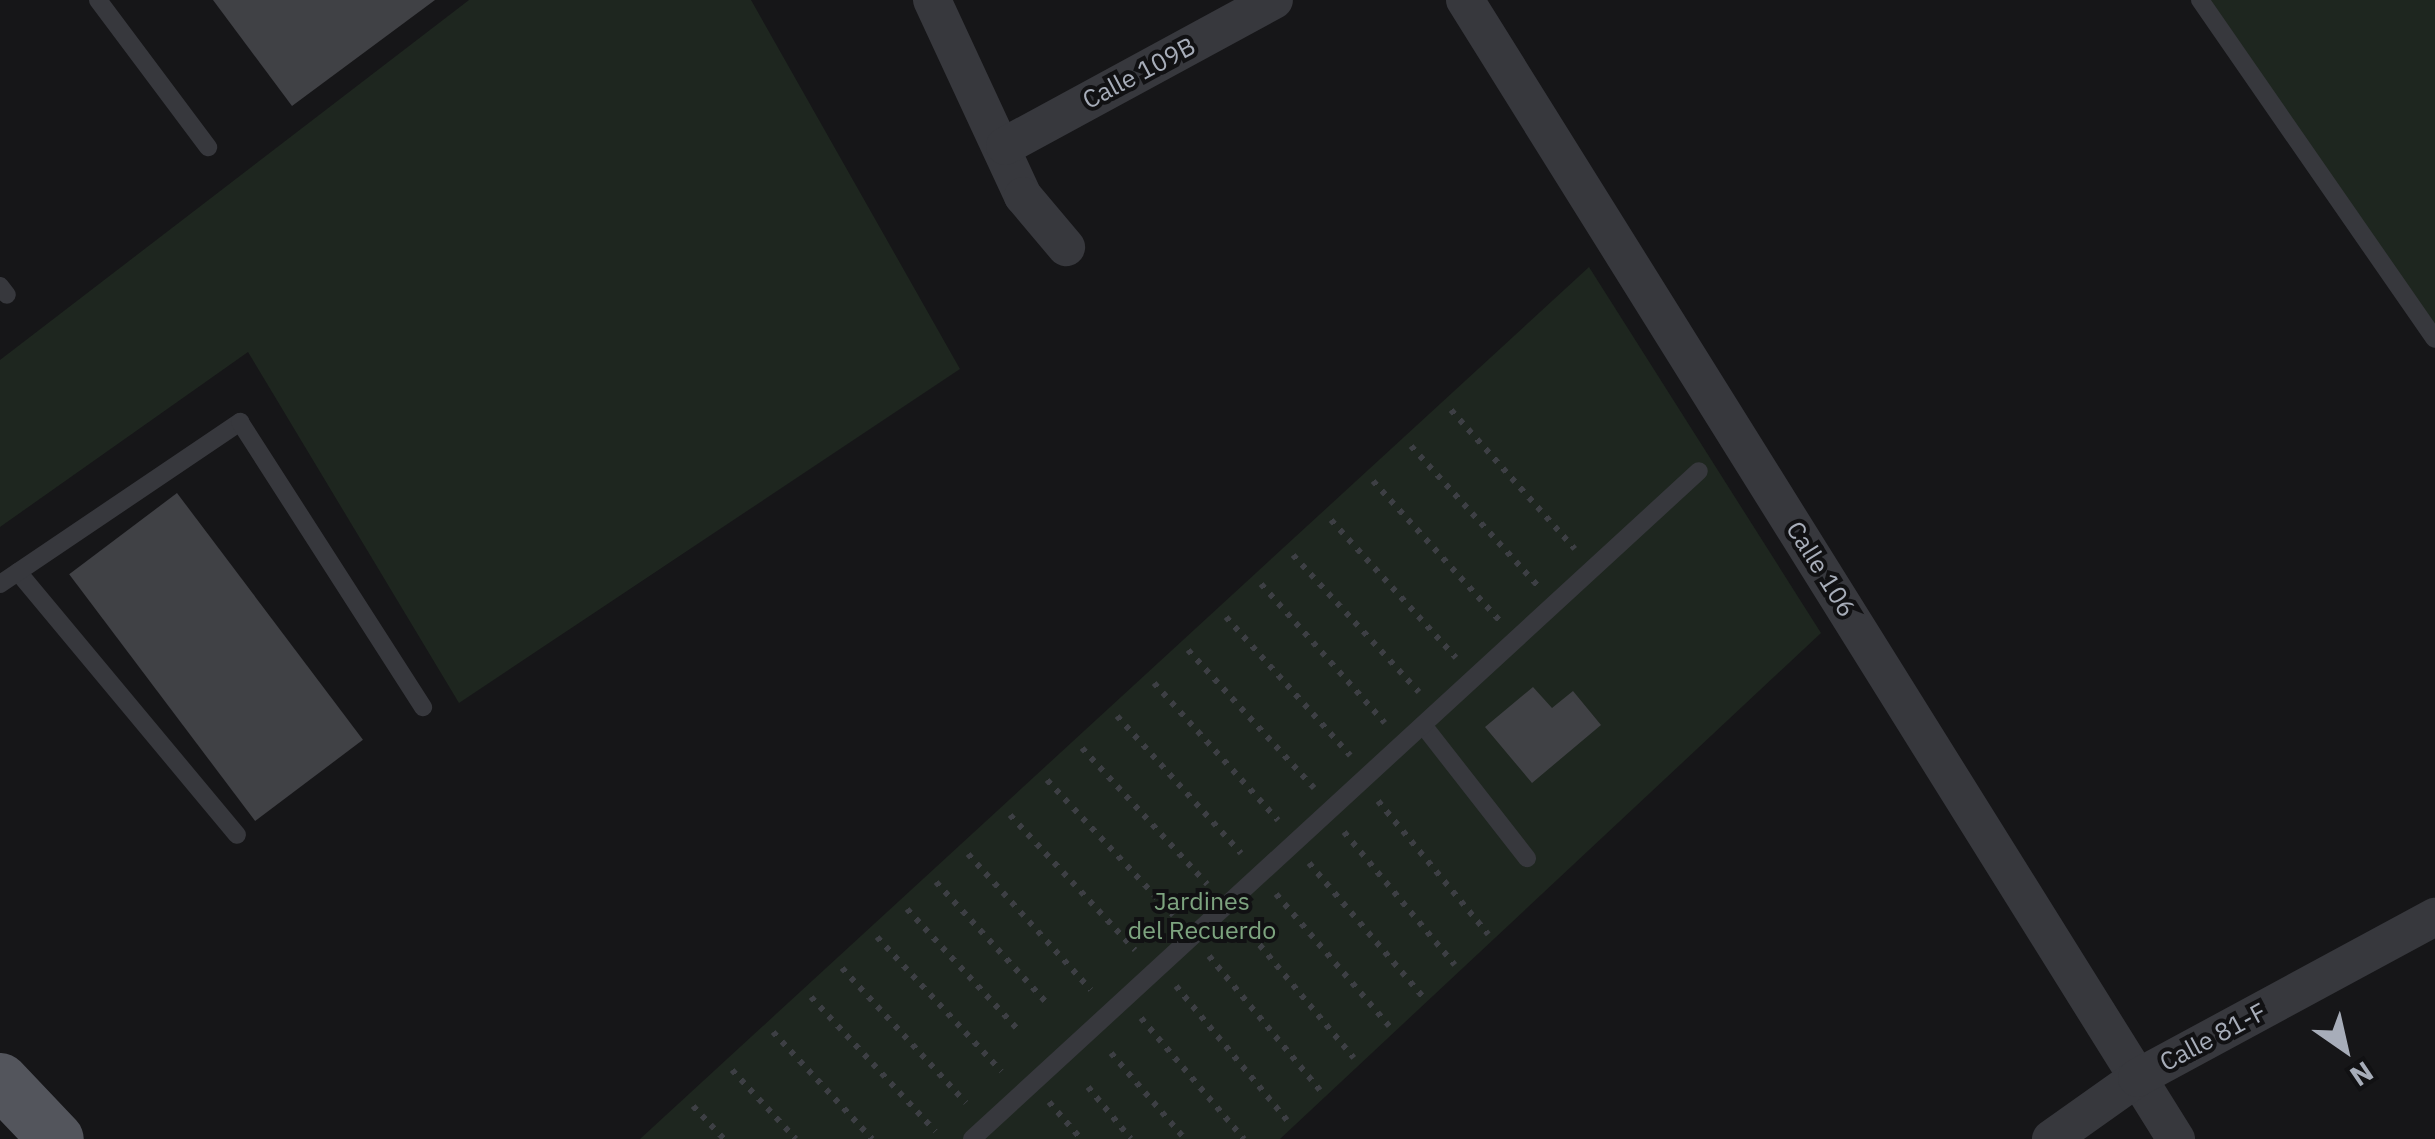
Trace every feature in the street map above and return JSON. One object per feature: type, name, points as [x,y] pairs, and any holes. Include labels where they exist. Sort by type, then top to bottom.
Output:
[{"type":"main road","points":[[0,1080],[56,1139]]},
{"type":"street","points":[[932,0],[1005,146],[1023,196],[1066,246]]},
{"type":"street","name":"Calle 109B","points":[[1005,146],[1274,0]]},
{"type":"street","name":"Calle 106","points":[[1464,0],[2176,1139]]},
{"type":"street","name":"Calle 81-F","points":[[2051,1139],[2136,1078],[2435,917]]},
{"type":"lane","points":[[98,0],[208,147]]},
{"type":"lane","points":[[2200,0],[2435,339]]},
{"type":"lane","points":[[0,584],[240,422],[422,707]]},
{"type":"lane","points":[[972,1139],[1700,471]]},
{"type":"lane","points":[[18,572],[237,835]]},
{"type":"lane","points":[[1423,726],[1527,858]]},
{"type":"path","points":[[1451,410],[1576,550]]},
{"type":"path","points":[[1411,446],[1537,585]]},
{"type":"path","points":[[1373,481],[1499,620]]},
{"type":"path","points":[[1331,520],[1456,658]]},
{"type":"path","points":[[1293,555],[1419,692]]},
{"type":"path","points":[[1261,584],[1385,723]]},
{"type":"path","points":[[1226,617],[1350,754]]},
{"type":"path","points":[[1188,650],[1314,788]]},
{"type":"path","points":[[1154,683],[1278,820]]},
{"type":"path","points":[[1117,716],[1241,853]]},
{"type":"path","points":[[1082,748],[1208,884]]},
{"type":"path","points":[[1047,780],[1173,915]]},
{"type":"path","points":[[1378,801],[1488,934]]},
{"type":"path","points":[[1010,815],[1135,950]]},
{"type":"path","points":[[1344,832],[1455,965]]},
{"type":"path","points":[[968,854],[1091,990]]},
{"type":"path","points":[[1309,864],[1422,996]]},
{"type":"path","points":[[936,882],[1046,1003]]},
{"type":"path","points":[[1276,894],[1389,1026]]},
{"type":"path","points":[[907,909],[1020,1032]]},
{"type":"path","points":[[1242,924],[1354,1058]]},
{"type":"path","points":[[876,937],[1002,1071]]},
{"type":"path","points":[[1208,955],[1320,1090]]},
{"type":"path","points":[[842,968],[966,1103]]},
{"type":"path","points":[[1176,985],[1287,1120]]},
{"type":"path","points":[[811,997],[935,1131]]},
{"type":"path","points":[[1140,1017],[1244,1139]]},
{"type":"path","points":[[774,1032],[872,1139]]},
{"type":"path","points":[[1112,1052],[1185,1139]]},
{"type":"path","points":[[732,1070],[796,1139]]},
{"type":"path","points":[[1088,1087],[1131,1139]]},
{"type":"path","points":[[1048,1101],[1081,1139]]},
{"type":"path","points":[[693,1106],[724,1139]]},
{"type":"green space","points":[[469,0],[751,0],[960,369],[459,703],[248,352],[0,527],[0,360]]},
{"type":"green space","points":[[2209,0],[2435,0],[2435,331]]},
{"type":"green space","name":"Jardines del Recuerdo","points":[[1589,267],[1821,633],[1280,1139],[640,1139]]},
{"type":"building","points":[[213,0],[435,0],[292,106]]},
{"type":"building","points":[[177,493],[363,740],[255,821],[69,574]]},
{"type":"building","points":[[1533,687],[1552,708],[1573,691],[1601,725],[1532,783],[1485,727]]}]
